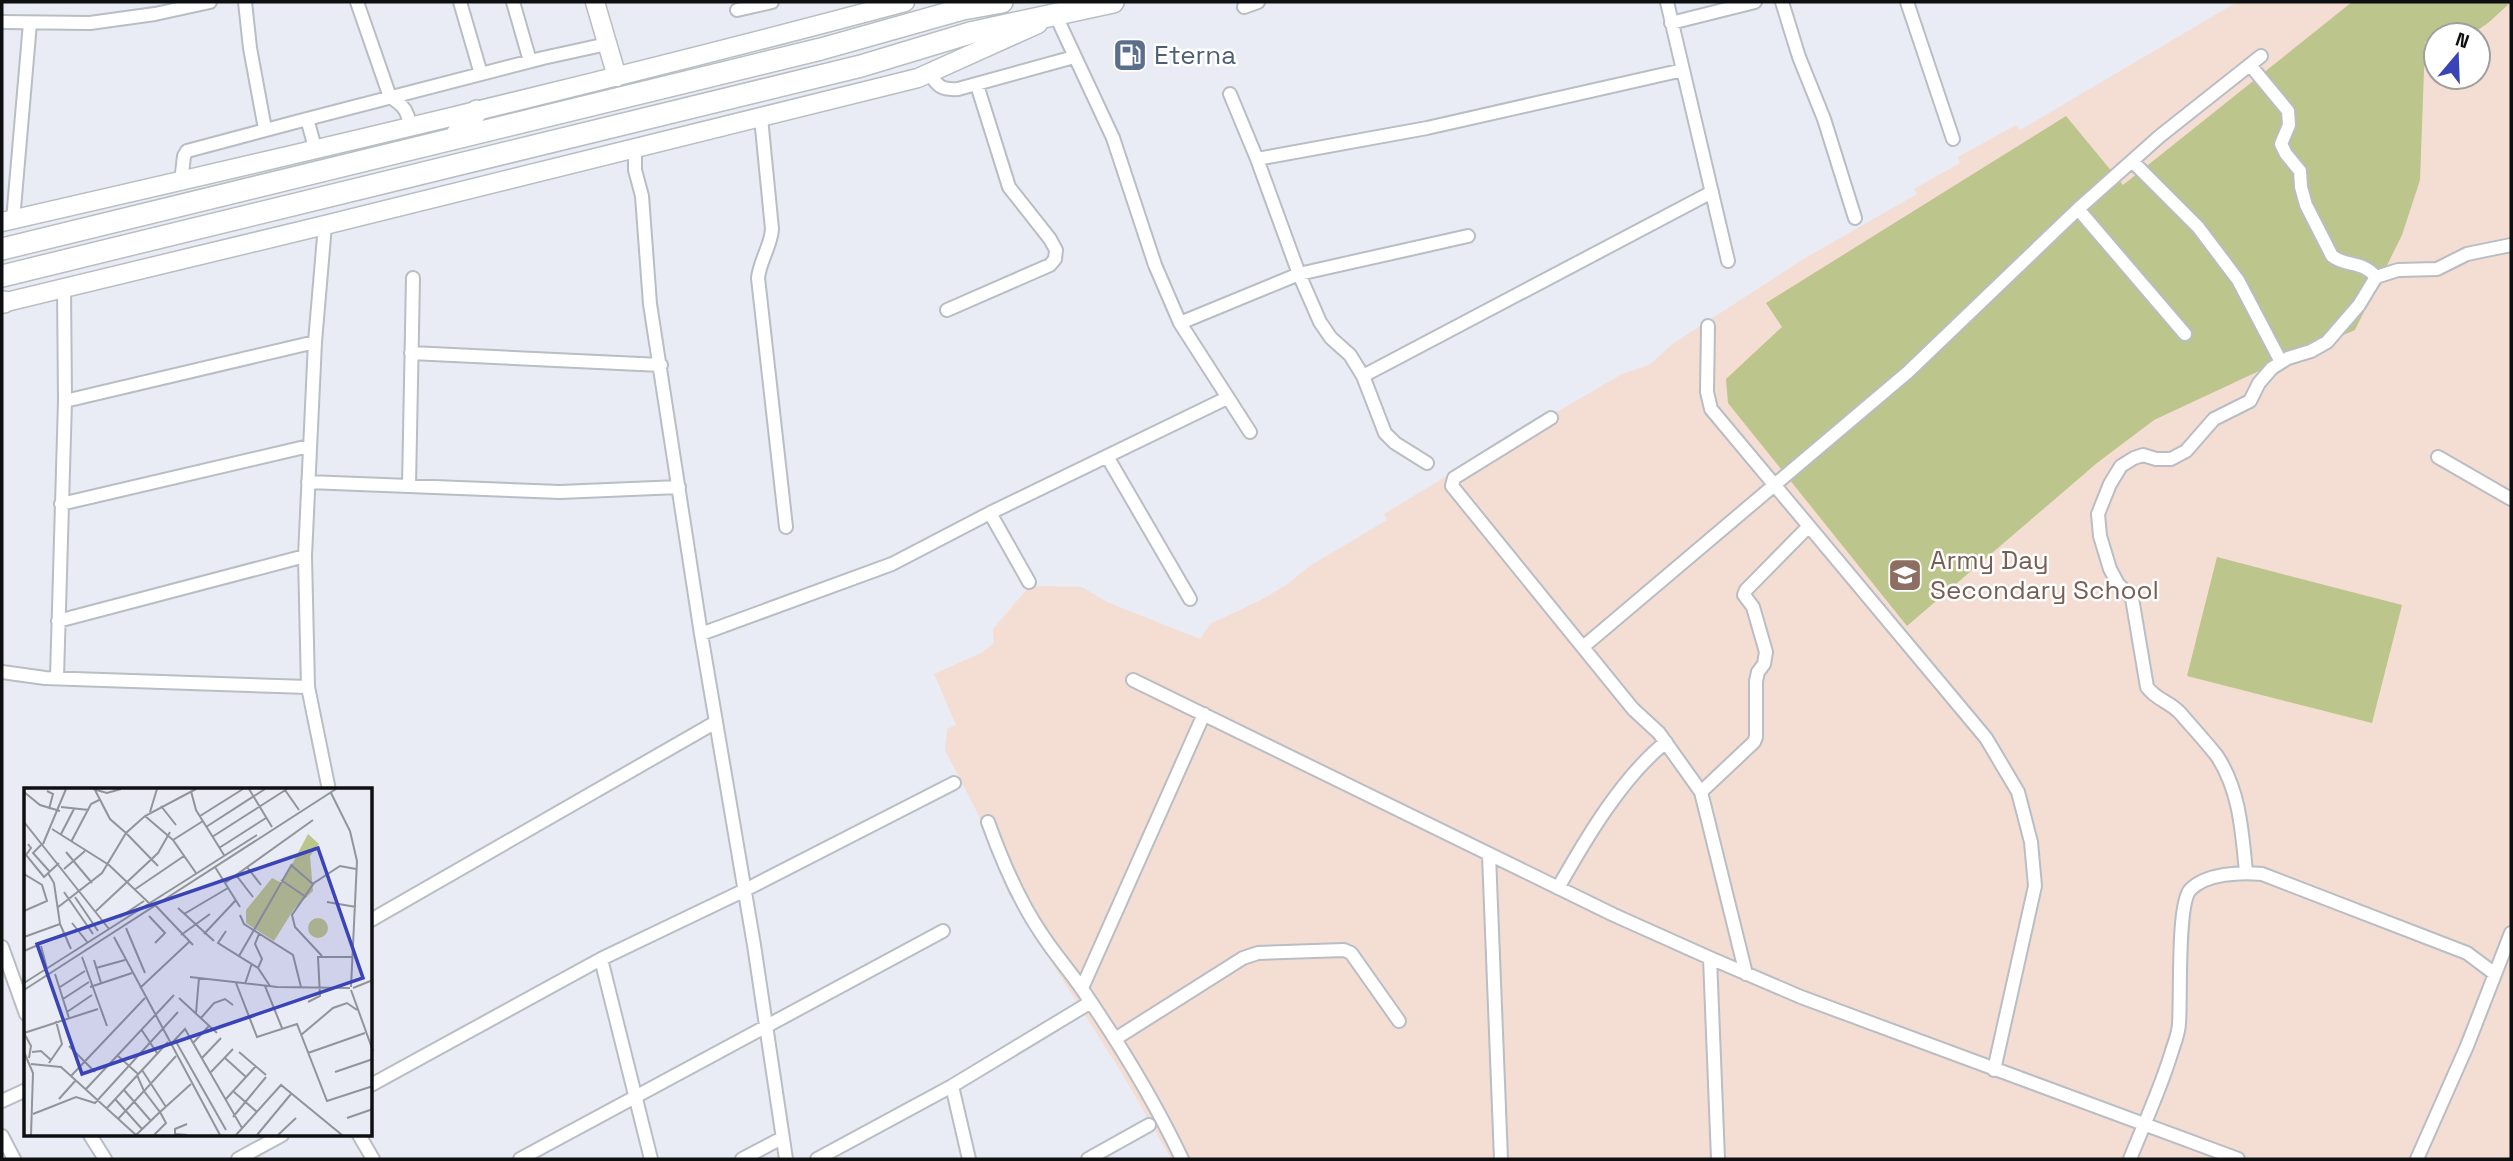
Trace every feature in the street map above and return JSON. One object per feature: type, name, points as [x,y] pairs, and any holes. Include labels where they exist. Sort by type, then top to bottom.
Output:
[{"type":"highway","points":[[2,249],[821,49],[962,9],[1002,2]]},
{"type":"highway","points":[[2,276],[627,121],[861,66],[970,33],[1113,2]]},
{"type":"highway","points":[[453,139],[477,111]]},
{"type":"main road","points":[[595,2],[617,77]]},
{"type":"main road","points":[[7,221],[617,77],[905,2]]},
{"type":"main road","points":[[2,302],[635,149],[929,73],[1056,16]]},
{"type":"street","points":[[2,22],[89,23],[155,14],[210,2]]},
{"type":"street","points":[[245,2],[250,48],[265,129]]},
{"type":"street","points":[[357,2],[390,97],[408,111],[411,127]]},
{"type":"street","points":[[460,2],[481,74]]},
{"type":"street","points":[[513,2],[530,61]]},
{"type":"street","points":[[737,10],[772,2]]},
{"type":"street","points":[[1244,8],[1258,2]]},
{"type":"street","points":[[1667,2],[1728,261]]},
{"type":"street","points":[[1671,23],[1755,2]]},
{"type":"street","points":[[1782,2],[1799,57],[1824,118],[1855,218]]},
{"type":"street","points":[[1907,2],[1953,139]]},
{"type":"street","points":[[1056,16],[1113,138],[1155,265],[1180,323],[1250,432]]},
{"type":"street","points":[[7,221],[30,23]]},
{"type":"street","points":[[181,182],[187,151],[530,61],[607,44]]},
{"type":"street","points":[[1583,647],[1908,372],[2078,209],[2132,161],[2261,56]]},
{"type":"street","points":[[929,73],[937,86],[946,89],[977,85],[1074,57]]},
{"type":"street","points":[[2250,65],[2288,111],[2289,125],[2281,144],[2300,171],[2306,205],[2332,256],[2338,261],[2360,264],[2376,276]]},
{"type":"street","points":[[1257,159],[1427,128],[1683,70]]},
{"type":"street","points":[[947,310],[1050,265],[1055,259],[1056,250],[1050,239],[1009,187],[977,85]]},
{"type":"street","points":[[1230,94],[1320,322],[1331,338],[1350,355],[1363,376],[1385,433],[1395,443],[1427,463]]},
{"type":"street","points":[[761,117],[771,240],[760,262],[758,278],[786,527]]},
{"type":"street","points":[[307,119],[316,150]]},
{"type":"street","points":[[635,149],[635,170],[642,196],[650,304],[786,1159]]},
{"type":"street","points":[[2132,161],[2198,227],[2238,280],[2281,362]]},
{"type":"street","points":[[1363,376],[1712,192]]},
{"type":"street","points":[[2078,209],[2185,334]]},
{"type":"street","points":[[325,225],[315,342],[305,556],[308,687],[329,788]]},
{"type":"street","points":[[1180,323],[1299,274],[1468,236]]},
{"type":"street","points":[[2246,872],[2237,802],[2217,756],[2179,711],[2151,694],[2147,688],[2132,598],[2118,584],[2110,569],[2100,536],[2098,514],[2104,496],[2121,466],[2134,457],[2143,455],[2156,459],[2171,459],[2186,452],[2214,419],[2250,401],[2263,377],[2281,362],[2327,342],[2359,305],[2376,276],[2399,270],[2437,269],[2467,254],[2511,245]]},
{"type":"street","points":[[409,486],[413,278]]},
{"type":"street","points":[[57,677],[65,401],[64,286]]},
{"type":"street","points":[[1708,326],[1707,392],[1711,409],[1986,738],[2018,792],[2031,842],[2035,886],[1994,1070]]},
{"type":"street","points":[[65,401],[315,342]]},
{"type":"street","points":[[411,353],[661,365]]},
{"type":"street","points":[[701,634],[892,564],[990,513],[1227,398]]},
{"type":"street","points":[[1551,418],[1451,482],[1633,709],[1666,742],[1701,792],[1746,974]]},
{"type":"street","points":[[61,504],[309,446]]},
{"type":"street","points":[[2438,457],[2511,499]]},
{"type":"street","points":[[1108,458],[1190,599]]},
{"type":"street","points":[[308,482],[560,492],[679,487]]},
{"type":"street","points":[[990,513],[1029,582]]},
{"type":"street","points":[[1701,792],[1754,742],[1756,737],[1756,681],[1766,652],[1753,607],[1744,595],[1746,590],[1809,526]]},
{"type":"street","points":[[58,621],[305,556]]},
{"type":"street","points":[[2,672],[57,677],[308,687]]},
{"type":"street","points":[[1133,680],[1489,855],[1746,974],[1994,1070],[2238,1159]]},
{"type":"street","points":[[1082,988],[1204,715]]},
{"type":"street","points":[[373,919],[716,722]]},
{"type":"street","points":[[1558,888],[1581,846],[1645,758],[1666,742]]},
{"type":"street","points":[[373,1084],[601,959],[745,890],[954,782]]},
{"type":"street","points":[[988,822],[1005,870],[1040,932],[1082,988],[1115,1039],[1163,1119],[1182,1159]]},
{"type":"street","points":[[1489,855],[1501,1159]]},
{"type":"street","points":[[2130,1159],[2164,1075],[2179,1025],[2184,905],[2190,890],[2211,877],[2246,872],[2262,874],[2467,953],[2495,974]]},
{"type":"street","points":[[520,1159],[943,931]]},
{"type":"street","points":[[2417,1159],[2511,933]]},
{"type":"street","points":[[2,947],[24,1008]]},
{"type":"street","points":[[1115,1039],[1243,958],[1258,953],[1344,950],[1351,953],[1399,1021]]},
{"type":"street","points":[[1710,958],[1718,1159]]},
{"type":"street","points":[[601,959],[651,1159]]},
{"type":"street","points":[[817,1159],[843,1153],[1091,1002]]},
{"type":"street","points":[[952,1086],[969,1159]]},
{"type":"street","points":[[2,1101],[24,1091]]},
{"type":"street","points":[[1088,1159],[1149,1125]]},
{"type":"street","points":[[2,1136],[14,1159]]},
{"type":"street","points":[[91,1136],[105,1159]]},
{"type":"street","points":[[238,1159],[280,1136]]},
{"type":"street","points":[[360,1136],[373,1159]]},
{"type":"street","points":[[742,1159],[782,1138]]},
{"type":"shaded area","name":"Army Day Secondary School","points":[[2237,2],[2511,2],[2511,1159],[1171,1159],[1126,1080],[1008,893],[978,814],[945,750],[947,729],[956,725],[934,674],[981,653],[994,643],[993,629],[1027,589],[1038,586],[1082,587],[1107,602],[1200,639],[1210,624],[1288,584],[1308,567],[1387,520],[1384,514],[1622,374],[1649,365],[1674,343],[1802,260],[1917,194],[1914,189],[1960,163],[1958,157],[2016,125],[2020,130]]},
{"type":"green space","points":[[2352,2],[2511,2],[2490,21],[2422,21],[2423,91],[2420,180],[2402,235],[2355,330],[2154,420],[2097,463],[1907,626],[1728,403],[1726,379],[1782,327],[1766,303],[2066,116],[2123,185]]},
{"type":"green space","points":[[2217,557],[2402,605],[2372,723],[2187,676]]},
{"type":"place","name":"Eterna","points":[[1130,55]]},
{"type":"place","name":"Army Day Secondary School","points":[[1905,575]]}]
